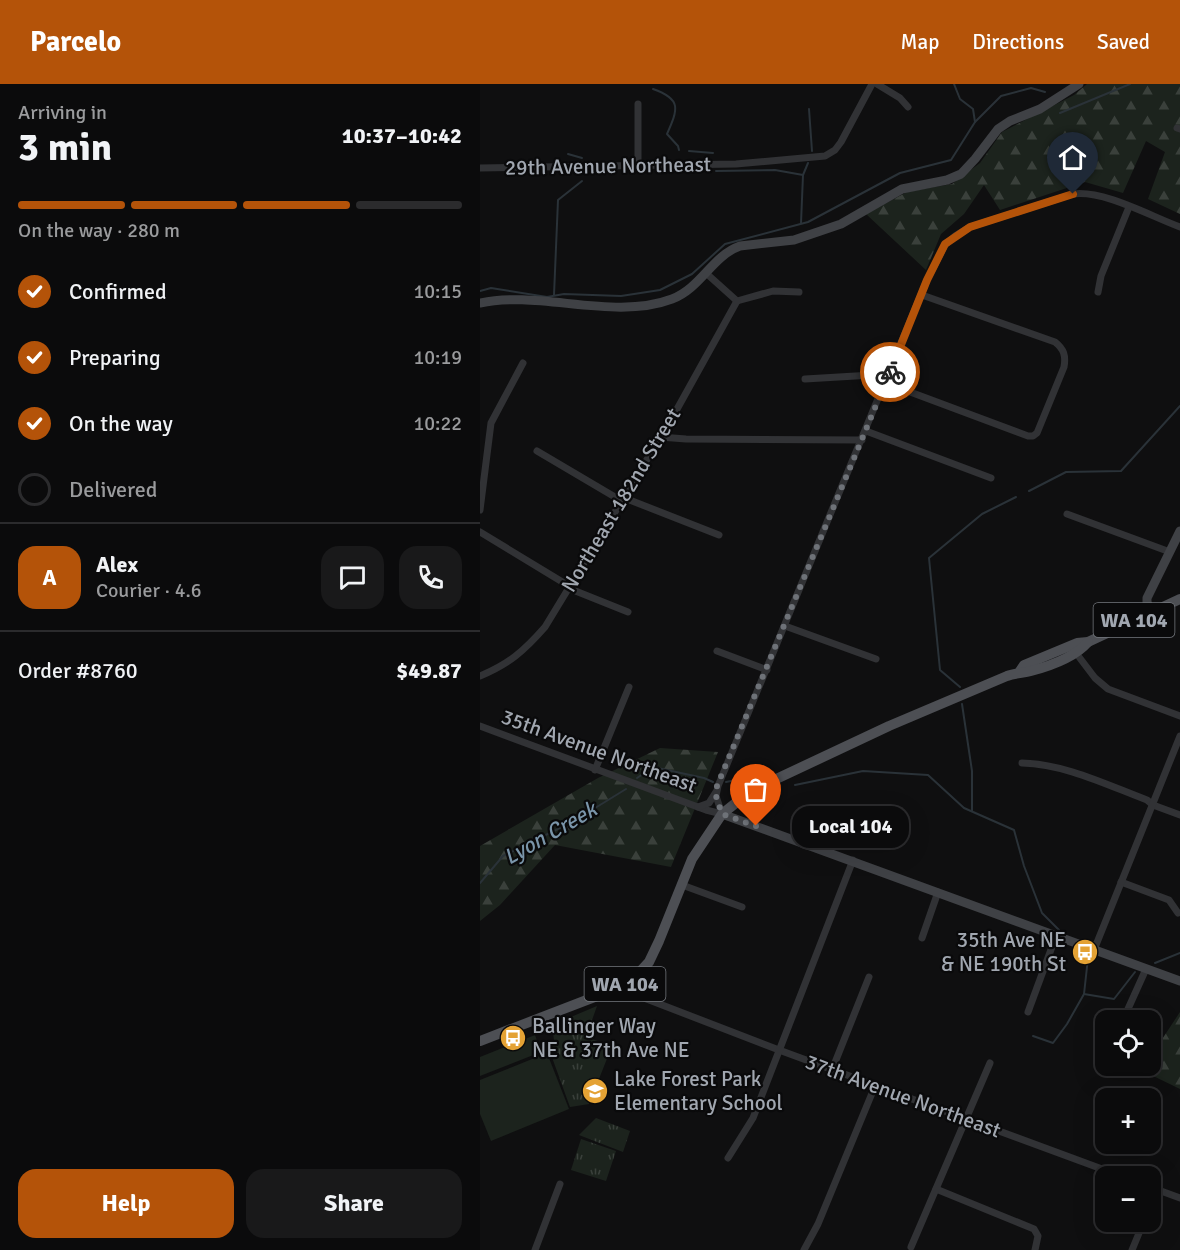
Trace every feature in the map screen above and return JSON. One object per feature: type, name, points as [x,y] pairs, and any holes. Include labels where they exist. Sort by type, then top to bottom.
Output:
[{"type":"main road","name":"WA 104","points":[[480,1041],[618,988],[637,975],[649,962],[659,941],[692,859],[722,814],[742,798],[772,781],[889,726],[1020,671],[1029,672],[1076,653],[1088,642],[1180,599]]},
{"type":"main road","name":"WA 104","points":[[1020,671],[1024,665],[1077,643],[1088,642]]},
{"type":"street","points":[[874,84],[900,98],[908,107]]},
{"type":"street","name":"29th Avenue Northeast","points":[[480,168],[736,164],[825,156],[835,150],[841,142],[874,84]]},
{"type":"street","points":[[480,303],[500,298],[608,307],[643,305],[671,300],[690,290],[723,255],[740,246],[794,240],[841,224],[902,189],[947,180],[960,174],[998,129],[1010,121],[1040,109],[1079,84]]},
{"type":"street","points":[[638,104],[638,166]]},
{"type":"street","points":[[695,806],[704,806],[709,803],[716,791],[945,244],[970,227],[1073,194],[1098,195],[1180,227]]},
{"type":"street","points":[[1098,292],[1101,276],[1129,207]]},
{"type":"street","points":[[707,274],[737,301],[773,291],[799,292]]},
{"type":"street","points":[[886,383],[1033,436],[1037,433],[1064,367],[1064,352],[1055,342],[922,295]]},
{"type":"street","name":"Northeast 182nd Street","points":[[480,676],[512,660],[544,627],[660,437],[737,301]]},
{"type":"street","points":[[480,510],[491,423],[523,363]]},
{"type":"street","points":[[806,379],[889,374]]},
{"type":"street","points":[[866,431],[991,478]]},
{"type":"street","points":[[660,437],[686,440],[862,440]]},
{"type":"street","points":[[537,451],[621,498],[719,535]]},
{"type":"street","points":[[1067,514],[1170,552]]},
{"type":"street","points":[[1150,612],[1148,598],[1180,531]]},
{"type":"street","points":[[480,532],[573,590],[628,612]]},
{"type":"street","points":[[785,626],[876,659]]},
{"type":"street","points":[[717,651],[767,670]]},
{"type":"street","points":[[1076,653],[1095,678],[1108,689],[1180,716]]},
{"type":"street","points":[[595,770],[629,687]]},
{"type":"street","name":"35th Avenue Northeast","points":[[480,726],[595,770],[853,860],[1180,981]]},
{"type":"street","points":[[1094,950],[1180,736]]},
{"type":"street","points":[[1022,763],[1048,765],[1082,776],[1180,815]]},
{"type":"street","points":[[716,791],[722,814]]},
{"type":"street","points":[[728,1158],[753,1118],[853,860]]},
{"type":"street","points":[[1121,882],[1169,900],[1178,913]]},
{"type":"street","points":[[682,885],[742,907]]},
{"type":"street","points":[[922,938],[938,892]]},
{"type":"street","points":[[1028,1012],[1056,936]]},
{"type":"street","points":[[1128,1010],[1146,969]]},
{"type":"street","points":[[832,1070],[869,977]]},
{"type":"street","name":"37th Avenue Northeast","points":[[618,988],[832,1070],[1095,1166]]},
{"type":"street","points":[[910,1247],[990,1063]]},
{"type":"street","points":[[804,1250],[818,1224],[875,1086]]},
{"type":"street","points":[[535,1250],[560,1184]]},
{"type":"street","points":[[936,1189],[1027,1224],[1038,1236],[1035,1250]]},
{"type":"street","points":[[1161,1191],[1180,1198]]},
{"type":"street","points":[[1132,1250],[1139,1232]]},
{"type":"green space","points":[[1087,84],[1180,84],[1180,214],[1148,199],[1165,152],[1146,141],[1123,193],[1085,182],[1000,210],[984,185],[964,214],[941,234],[926,270],[866,214],[907,192],[952,184],[980,163],[1002,132],[1074,95]]},
{"type":"green space","points":[[660,748],[718,752],[671,867],[555,845],[500,905],[480,921],[480,846],[598,778]]},
{"type":"green space","points":[[597,1006],[586,1037],[612,1046],[589,1104],[570,1107],[549,1049],[554,1040],[552,1025]]},
{"type":"green space","points":[[1180,1012],[1180,1089],[1153,1076],[1161,1076],[1161,1041]]},
{"type":"green space","points":[[535,1035],[541,1052],[480,1076],[480,1057]]},
{"type":"green space","points":[[547,1053],[569,1109],[491,1141],[480,1114],[480,1080]]},
{"type":"green space","points":[[596,1118],[630,1131],[623,1152],[579,1135]]},
{"type":"green space","points":[[581,1139],[616,1151],[606,1181],[571,1170]]},
{"type":"waterway","points":[[954,84],[960,99],[973,109],[975,122]]},
{"type":"waterway","points":[[1060,113],[1130,84]]},
{"type":"waterway","points":[[480,291],[491,288],[547,297],[564,294],[621,296],[660,290],[692,274],[725,244],[808,222],[900,173],[951,160],[975,122],[1001,96],[1031,88],[1045,92]]},
{"type":"waterway","points":[[653,89],[673,101],[674,118],[667,134],[679,150]]},
{"type":"waterway","points":[[809,109],[812,151]]},
{"type":"waterway","points":[[689,151],[713,153]]},
{"type":"waterway","points":[[568,154],[582,158]]},
{"type":"waterway","points":[[801,223],[803,175],[808,163]]},
{"type":"waterway","points":[[716,171],[775,170],[803,175]]},
{"type":"waterway","points":[[554,295],[558,200],[582,181]]},
{"type":"waterway","points":[[1029,491],[1066,472],[1121,471],[1180,406]]},
{"type":"waterway","points":[[960,687],[940,670],[929,558],[982,514],[1016,497]]},
{"type":"waterway","points":[[962,704],[972,771],[972,811]]},
{"type":"waterway","name":"Lyon Creek","points":[[637,778],[653,767],[713,782]]},
{"type":"waterway","name":"Lyon Creek","points":[[795,785],[863,771],[928,775],[964,808],[1014,830],[1024,866],[1042,913],[1059,930]]},
{"type":"waterway","name":"Lyon Creek","points":[[726,782],[756,776]]},
{"type":"waterway","name":"Lyon Creek","points":[[480,883],[503,856],[574,821],[626,789]]},
{"type":"waterway","name":"Lyon Creek","points":[[1080,951],[1088,958],[1084,994],[1114,999],[1135,972]]},
{"type":"waterway","name":"Lyon Creek","points":[[1155,963],[1180,953]]},
{"type":"waterway","points":[[1033,1036],[1053,1043],[1084,994]]},
{"type":"way so far","points":[[756,826],[722,814],[716,796],[717,786],[890,372]]},
{"type":"place","name":"Local 104","points":[[756,826]]},
{"type":"place","name":"35th Ave NE & NE 190th St","points":[[1085,952]]},
{"type":"place","name":"Ballinger Way NE & 37th Ave NE","points":[[513,1038]]},
{"type":"place","name":"Lake Forest Park Elementary School","points":[[595,1091]]},
{"type":"route","points":[[890,372],[927,280],[945,244],[970,227],[1073,194]]}]
